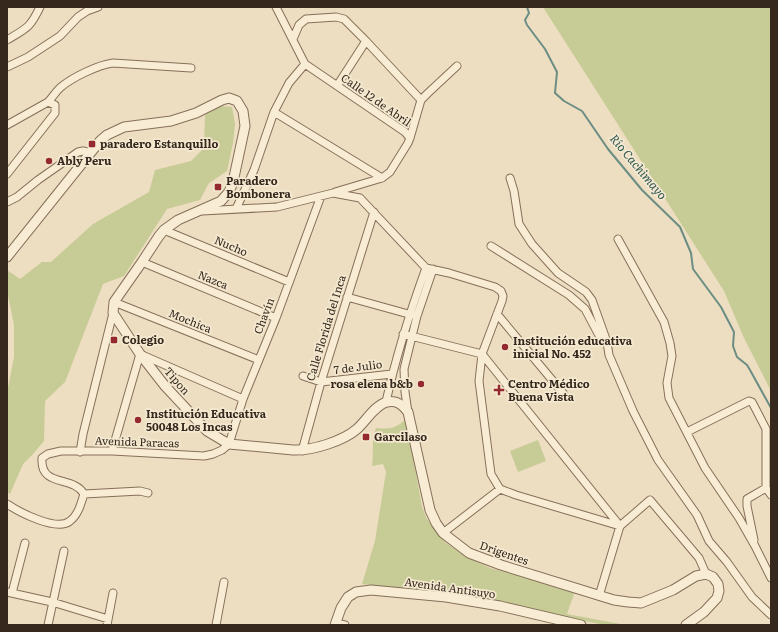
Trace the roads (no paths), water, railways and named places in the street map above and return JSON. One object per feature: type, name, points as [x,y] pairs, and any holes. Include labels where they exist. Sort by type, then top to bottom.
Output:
[{"type":"street","points":[[7,40],[28,27],[33,21],[40,7]]},
{"type":"street","points":[[7,68],[28,57],[60,36],[78,17],[87,11],[98,7]]},
{"type":"street","points":[[236,209],[254,170],[274,112],[289,83],[305,64],[276,7]]},
{"type":"street","points":[[293,40],[299,25],[306,19],[336,17],[344,19],[422,100]]},
{"type":"street","points":[[337,86],[366,41]]},
{"type":"street","points":[[7,125],[48,102],[61,87],[74,78],[106,64],[113,63],[191,68]]},
{"type":"street","name":"Calle 12 de Abril","points":[[305,64],[406,132],[410,138],[408,143],[390,172],[382,178]]},
{"type":"street","points":[[410,138],[422,100],[428,92],[458,66]]},
{"type":"street","points":[[7,257],[100,141],[107,135],[124,127],[171,120],[196,113],[229,98],[237,101],[243,111],[245,126],[233,182],[229,192],[221,201],[178,220],[164,230],[114,302],[80,452]]},
{"type":"street","points":[[7,174],[55,113],[55,106],[48,102]]},
{"type":"street","points":[[274,112],[382,178]]},
{"type":"street","points":[[7,202],[17,197],[74,154],[84,151],[88,152],[89,155]]},
{"type":"street","points":[[198,211],[277,207],[333,193],[382,178]]},
{"type":"street","points":[[510,178],[514,191],[518,224],[532,244],[558,273],[586,292],[592,300],[607,342],[609,355]]},
{"type":"street","points":[[333,193],[360,198],[429,269],[495,287],[501,291],[503,296],[482,354],[479,381],[491,474],[500,489],[620,526]]},
{"type":"street","name":"Chavín","points":[[230,444],[243,399],[276,318],[320,196]]},
{"type":"street","name":"Calle Florida del Inca","points":[[302,450],[321,382],[374,212]]},
{"type":"street","name":"Nucho","points":[[164,230],[289,282]]},
{"type":"street","points":[[618,239],[664,322],[672,356],[667,383],[669,398],[705,468],[755,546],[771,578]]},
{"type":"street","points":[[491,246],[569,295],[585,309],[609,355],[632,411],[655,453],[697,515],[708,541],[728,562],[752,597],[771,615]]},
{"type":"street","name":"Nazca","points":[[142,262],[276,318]]},
{"type":"street","points":[[408,412],[404,406],[396,402],[386,402],[392,374],[409,314],[429,269]]},
{"type":"street","points":[[408,412],[404,369],[429,269]]},
{"type":"street","points":[[347,297],[417,316]]},
{"type":"street","name":"Mochica","points":[[114,302],[259,360]]},
{"type":"street","name":"Tipon","points":[[112,313],[140,354],[165,386],[207,431],[230,444],[302,450],[330,444],[356,430],[377,408],[386,402]]},
{"type":"street","points":[[497,314],[563,394]]},
{"type":"street","points":[[404,334],[482,354],[620,526]]},
{"type":"street","points":[[112,451],[140,354],[243,399]]},
{"type":"street","name":"7 de Julio","points":[[303,376],[321,382],[392,374]]},
{"type":"street","points":[[687,432],[749,402],[752,402],[766,429],[766,488],[771,495]]},
{"type":"street","name":"Drigentes","points":[[408,412],[430,510],[443,533],[469,553],[501,566],[599,596],[628,602],[641,602],[673,590],[696,576],[706,574]]},
{"type":"street","name":"Avenida Paracas","points":[[84,494],[82,490],[75,485],[53,478],[45,473],[42,468],[42,458],[48,454],[61,451],[112,451],[204,456],[222,450],[230,444]]},
{"type":"street","points":[[755,546],[747,499],[766,488]]},
{"type":"street","points":[[443,533],[500,489]]},
{"type":"street","points":[[7,504],[20,513],[44,522],[65,524],[70,521],[78,511],[84,494],[140,491],[148,493]]},
{"type":"street","points":[[599,596],[620,526],[650,500],[699,558],[706,574],[713,577],[718,584],[719,591],[717,598],[704,612],[686,625]]},
{"type":"street","points":[[25,543],[10,592],[52,602],[107,622],[113,593]]},
{"type":"street","points":[[48,625],[64,551]]},
{"type":"street","points":[[216,625],[224,582]]},
{"type":"street","name":"Avenida Antisuyo","points":[[339,624],[341,608],[348,597],[356,592],[371,590],[446,598],[492,605],[580,625]]},
{"type":"waterway","name":"Río Cachimayo","points":[[527,7],[529,13],[525,20],[527,25],[545,49],[557,72],[555,93],[564,101],[582,111],[608,149],[642,190],[680,227],[691,253],[693,269],[721,307],[734,332],[733,346],[737,357],[747,365],[771,408]]},
{"type":"place","name":"paradero Estanquillo","points":[[92,144]]},
{"type":"place","name":"Ably Peru","points":[[49,161]]},
{"type":"place","name":"Paradero Bombonera","points":[[218,187]]},
{"type":"place","name":"Colegio","points":[[114,340]]},
{"type":"place","name":"Institución educativa inicial No. 452","points":[[505,347]]},
{"type":"place","name":"rosa elena b&b","points":[[421,384]]},
{"type":"place","name":"Centro Médico Buena Vista","points":[[499,390]]},
{"type":"place","name":"Institución Educativa 50048 Los Incas","points":[[138,420]]},
{"type":"place","name":"Garcilaso","points":[[366,437]]}]
